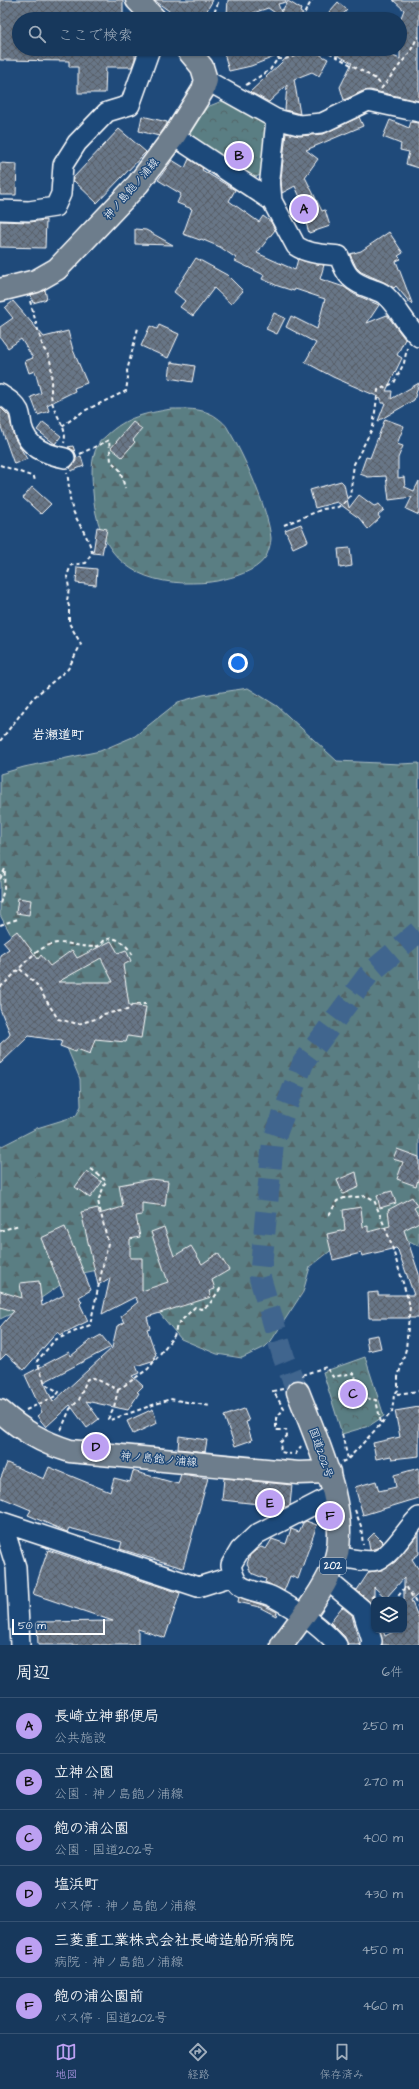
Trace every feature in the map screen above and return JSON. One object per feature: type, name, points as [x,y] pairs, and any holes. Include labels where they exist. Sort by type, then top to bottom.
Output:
[{"type":"main road","points":[[137,0],[148,12]]},
{"type":"main road","points":[[193,56],[202,67],[206,80]]},
{"type":"main road","name":"神ノ島飽ノ浦線","points":[[0,290],[25,284],[51,272],[65,261],[138,184],[174,136],[201,95],[206,80]]},
{"type":"main road","name":"国道202号","points":[[282,1645],[304,1616],[326,1579],[336,1556],[338,1532],[333,1495],[334,1468],[294,1384]]},
{"type":"main road","name":"神ノ島飽ノ浦線","points":[[0,1411],[25,1432],[44,1443],[70,1451],[298,1473],[334,1468]]},
{"type":"street","points":[[0,210],[29,211],[55,207],[61,194],[63,165],[77,143],[107,112],[130,105],[148,56]]},
{"type":"street","points":[[206,80],[276,118],[299,125],[322,122],[368,101],[419,112]]},
{"type":"street","points":[[276,118],[270,178],[272,201],[296,246],[308,253],[324,253],[339,256],[344,272],[361,285],[383,293],[416,334]]},
{"type":"street","points":[[174,136],[272,201]]},
{"type":"street","points":[[252,188],[270,178]]},
{"type":"street","points":[[0,394],[11,402],[18,411],[25,432],[33,445],[50,455],[65,458]]},
{"type":"street","points":[[333,1495],[257,1534],[240,1550],[231,1565],[233,1576],[242,1587],[272,1597],[304,1616],[325,1632],[337,1645]]},
{"type":"street","points":[[336,1556],[378,1559],[389,1551],[419,1517]]},
{"type":"street","points":[[1,1521],[198,1587],[233,1576]]},
{"type":"street","points":[[1,1521],[16,1567],[20,1645]]},
{"type":"street","points":[[326,1579],[362,1610],[372,1641],[371,1645]]},
{"type":"path","points":[[215,12],[219,0]]},
{"type":"path","points":[[305,12],[312,0]]},
{"type":"path","points":[[407,56],[419,37]]},
{"type":"path","points":[[231,94],[265,75],[280,56]]},
{"type":"path","points":[[278,59],[299,56]]},
{"type":"path","points":[[335,56],[376,80],[383,86]]},
{"type":"path","points":[[373,102],[383,86],[407,56]]},
{"type":"path","points":[[0,741],[33,698],[68,669],[81,644],[69,623],[69,606],[67,601],[69,588],[67,576],[71,565],[86,562],[92,552],[88,538],[74,512],[68,491],[63,447],[66,437],[52,404],[52,381],[48,354],[43,348],[25,284]]},
{"type":"path","points":[[62,426],[84,411],[126,391],[128,378],[126,371],[138,328]]},
{"type":"path","points":[[284,525],[323,509],[338,507],[350,496],[353,470],[373,427],[378,390],[394,383],[404,363],[406,348],[416,334]]},
{"type":"path","points":[[65,458],[110,440],[111,462],[120,470],[125,488]]},
{"type":"path","points":[[0,465],[34,478],[36,481]]},
{"type":"path","points":[[0,878],[5,869],[4,889],[0,904]]},
{"type":"path","points":[[0,925],[18,918]]},
{"type":"path","points":[[0,987],[42,950],[61,942],[74,946],[98,946],[106,939],[116,939],[129,947],[134,957]]},
{"type":"path","points":[[20,969],[36,984],[58,1019],[78,1024],[99,1018],[103,1014],[127,1010],[132,1004],[146,1004]]},
{"type":"path","points":[[22,1412],[56,1396],[59,1392],[48,1386],[44,1381],[37,1361],[55,1340],[90,1325],[108,1243],[98,1201],[106,1181],[89,1167]]},
{"type":"path","points":[[329,1215],[337,1201],[349,1198],[367,1196],[376,1204],[387,1232],[410,1306],[406,1349],[398,1377],[392,1412],[348,1459],[334,1468]]},
{"type":"path","points":[[0,1231],[19,1225]]},
{"type":"path","points":[[210,1406],[170,1399],[110,1420],[108,1419],[114,1407],[118,1390],[148,1370],[174,1336],[177,1325],[195,1307],[201,1309],[209,1305],[222,1286]]},
{"type":"path","points":[[294,1456],[281,1452],[280,1443],[287,1436],[286,1430],[276,1430],[276,1418],[284,1409],[273,1391],[294,1384],[326,1367],[333,1377],[353,1372],[356,1375],[355,1380],[344,1387],[348,1400],[364,1398],[376,1400],[381,1423]]},
{"type":"path","points":[[60,1433],[66,1415],[79,1400],[87,1379],[94,1378],[118,1390]]},
{"type":"path","points":[[396,1394],[419,1391]]},
{"type":"path","points":[[342,1434],[348,1459]]},
{"type":"path","points":[[398,1597],[406,1586],[419,1608]]},
{"type":"green space","points":[[222,101],[270,122],[263,174],[248,180],[187,138],[207,107]]},
{"type":"green space","points":[[171,409],[198,410],[213,415],[222,421],[227,427],[241,453],[254,482],[265,512],[271,538],[265,558],[256,567],[244,573],[217,581],[197,583],[164,581],[146,576],[131,568],[118,558],[108,545],[101,530],[93,492],[92,474],[95,450],[101,440],[121,424],[144,414]]},
{"type":"green space","points":[[248,688],[277,706],[337,761],[400,764],[419,763],[419,1246],[388,1230],[344,1240],[310,1267],[303,1292],[271,1341],[265,1347],[242,1358],[217,1354],[181,1339],[150,1302],[112,1267],[83,1273],[63,1283],[34,1303],[0,1319],[0,1147],[37,1128],[76,1116],[81,1106],[80,1079],[47,1000],[0,915],[0,774],[24,767],[100,751],[135,736],[178,702],[203,695]]},
{"type":"green space","points":[[365,1357],[384,1416],[369,1426],[342,1434],[323,1372]]},
{"type":"building","points":[[0,0],[123,0],[123,12],[12,12],[12,56],[135,56],[132,67],[106,67],[105,93],[78,93],[78,67],[69,67],[69,61],[0,60]]},
{"type":"building","points":[[154,0],[213,0],[206,12],[170,12]]},
{"type":"building","points":[[228,0],[286,0],[286,2],[278,4],[281,12],[274,12],[268,8],[256,12],[227,12]]},
{"type":"building","points":[[393,0],[419,0],[419,101],[370,90],[363,91],[344,100],[340,87],[352,63],[339,56],[393,56],[400,59],[400,56],[407,56],[407,12],[403,12],[404,10]]},
{"type":"building","points":[[288,1],[301,9],[300,12],[281,12]]},
{"type":"building","points":[[338,2],[347,10],[345,12],[329,12]]},
{"type":"building","points":[[225,56],[277,56],[251,66],[229,71]]},
{"type":"building","points":[[289,56],[322,56],[328,59],[319,76],[312,72],[294,79],[300,114],[285,110],[287,85],[269,102],[250,92]]},
{"type":"building","points":[[142,116],[167,122],[159,136],[139,131]]},
{"type":"building","points":[[359,117],[363,126],[306,150],[318,159],[305,177],[322,211],[325,210],[330,226],[309,233],[304,216],[308,215],[295,186],[282,193],[281,179],[286,133],[300,136],[323,134]]},
{"type":"building","points":[[390,120],[409,128],[411,122],[419,123],[419,168],[406,164],[409,152],[400,150],[401,144],[383,137]]},
{"type":"building","points":[[119,129],[146,152],[97,203],[73,180],[73,178]]},
{"type":"building","points":[[189,159],[203,168],[202,170],[235,190],[229,201],[259,222],[263,216],[271,222],[275,230],[257,253],[295,270],[298,259],[324,265],[320,279],[344,287],[354,294],[379,305],[367,323],[387,315],[405,339],[397,355],[402,358],[386,391],[392,391],[391,399],[419,383],[414,400],[378,421],[385,403],[381,403],[381,398],[333,377],[305,362],[316,343],[286,327],[291,316],[317,329],[325,299],[295,289],[294,291],[278,286],[262,279],[264,275],[235,261],[236,258],[220,247],[201,239],[200,240],[183,234],[192,209],[177,203],[181,194],[158,180],[172,160],[185,168]]},
{"type":"building","points":[[0,163],[17,164],[16,195],[0,195]]},
{"type":"building","points":[[46,220],[45,248],[0,247],[0,221],[29,222]]},
{"type":"building","points":[[135,229],[146,230],[173,245],[135,244]]},
{"type":"building","points":[[389,232],[403,253],[398,256],[401,259],[396,261],[412,303],[411,304],[396,286],[394,288],[361,272],[356,267],[350,254],[361,251]]},
{"type":"building","points":[[196,258],[227,275],[243,291],[231,304],[214,288],[193,316],[180,307],[185,301],[174,292]]},
{"type":"building","points":[[45,290],[47,299],[33,303],[31,295]]},
{"type":"building","points":[[13,301],[44,337],[68,331],[73,350],[87,383],[74,388],[75,391],[47,405],[49,411],[38,415],[31,397],[41,393],[35,371],[29,373],[25,361],[33,358],[21,339],[8,348],[0,337],[0,327],[13,318],[5,308]]},
{"type":"building","points":[[274,313],[285,318],[277,334],[266,329]]},
{"type":"building","points":[[159,325],[179,334],[168,358],[141,346],[150,326],[157,329]]},
{"type":"building","points":[[171,362],[195,366],[192,382],[169,378]]},
{"type":"building","points":[[0,407],[9,416],[14,437],[27,459],[14,464],[0,424]]},
{"type":"building","points":[[385,419],[404,426],[397,444],[403,446],[398,458],[398,478],[404,477],[405,487],[414,491],[419,481],[419,515],[406,509],[412,497],[389,500],[386,476],[368,477],[360,474],[366,457],[370,458]]},
{"type":"building","points":[[43,422],[61,436],[55,444],[37,430]]},
{"type":"building","points":[[133,422],[142,429],[133,440],[135,442],[122,457],[111,448]]},
{"type":"building","points":[[73,446],[76,455],[73,450],[68,447]]},
{"type":"building","points":[[76,455],[77,458],[81,456],[84,466],[71,471],[70,468],[76,461]]},
{"type":"building","points":[[341,481],[344,484],[349,508],[359,495],[374,506],[379,504],[384,510],[378,515],[380,518],[368,529],[359,518],[337,502],[315,508],[310,490]]},
{"type":"building","points":[[32,487],[51,504],[41,514],[23,498]]},
{"type":"building","points":[[301,524],[308,541],[293,548],[285,530]]},
{"type":"building","points":[[97,527],[107,529],[102,554],[93,553]]},
{"type":"building","points":[[350,548],[352,566],[340,568],[338,549]]},
{"type":"building","points":[[77,567],[97,569],[96,585],[76,583]]},
{"type":"building","points":[[18,898],[31,900],[29,915],[16,913]]},
{"type":"building","points":[[17,931],[38,959],[41,955],[50,966],[72,950],[77,958],[111,941],[118,953],[126,950],[131,961],[123,965],[129,1005],[146,1007],[141,1038],[128,1036],[126,1042],[95,1039],[90,1054],[77,1049],[76,1052],[60,1046],[62,1041],[29,1036],[0,1064],[0,1044],[9,1036],[10,1033],[0,1009],[0,955],[9,949],[3,942]],"holes":[[[101,958],[113,982],[58,982]]]},
{"type":"building","points":[[397,1149],[419,1157],[419,1177],[416,1186],[397,1179],[403,1162],[393,1159]]},
{"type":"building","points":[[87,1171],[102,1182],[90,1198],[75,1187]]},
{"type":"building","points":[[356,1172],[359,1187],[343,1194],[337,1180]]},
{"type":"building","points":[[151,1179],[168,1181],[165,1206],[142,1203],[142,1215],[136,1216],[140,1237],[130,1239],[130,1258],[142,1258],[142,1291],[168,1282],[151,1232],[164,1227],[174,1256],[191,1246],[202,1264],[218,1253],[229,1270],[212,1280],[215,1289],[209,1291],[211,1297],[147,1317],[150,1328],[147,1329],[156,1355],[154,1356],[155,1360],[136,1366],[139,1373],[132,1376],[143,1386],[137,1392],[139,1393],[128,1410],[86,1401],[99,1419],[87,1428],[70,1405],[46,1427],[37,1416],[42,1412],[25,1375],[69,1352],[71,1356],[88,1342],[101,1335],[111,1347],[44,1382],[53,1402],[112,1348],[117,1326],[124,1323],[121,1316],[138,1302],[135,1297],[102,1314],[110,1278],[98,1285],[81,1212],[98,1208],[99,1214],[123,1207],[119,1185]]},
{"type":"building","points":[[392,1191],[396,1203],[380,1208],[377,1195]]},
{"type":"building","points":[[412,1197],[417,1206],[414,1208],[419,1216],[419,1222],[404,1230],[419,1274],[419,1318],[369,1318],[368,1293],[378,1292],[378,1295],[414,1295],[398,1250],[396,1248],[362,1256],[361,1253],[333,1260],[327,1234],[345,1230],[343,1210],[361,1207],[363,1227],[368,1226],[368,1232],[390,1226],[388,1210]]},
{"type":"building","points":[[65,1227],[91,1290],[79,1297],[82,1302],[80,1304],[88,1321],[60,1335],[58,1331],[24,1370],[6,1354],[0,1360],[0,1327],[14,1311],[0,1307],[0,1291],[22,1298],[20,1283],[39,1281],[42,1306],[64,1295],[41,1238]]},
{"type":"building","points":[[378,1335],[381,1348],[368,1351],[366,1337]]},
{"type":"building","points":[[419,1407],[419,1456],[392,1459],[391,1456],[376,1459],[373,1443],[400,1437],[395,1411]]},
{"type":"building","points":[[153,1409],[157,1423],[133,1434],[127,1421]]},
{"type":"building","points":[[244,1409],[249,1421],[246,1422],[252,1440],[235,1446],[224,1416]]},
{"type":"building","points":[[179,1436],[207,1440],[205,1452],[178,1449]]},
{"type":"building","points":[[7,1463],[44,1479],[49,1467],[110,1492],[114,1478],[130,1482],[133,1471],[178,1484],[181,1474],[208,1478],[183,1568],[120,1549],[122,1542],[69,1528],[67,1532],[28,1515],[31,1510],[0,1497],[0,1480]]},
{"type":"building","points":[[419,1468],[419,1498],[363,1515],[355,1487],[376,1481],[379,1491],[396,1487],[394,1475]]},
{"type":"building","points":[[224,1478],[292,1485],[290,1505],[286,1507],[222,1500]]},
{"type":"building","points":[[306,1521],[317,1525],[298,1579],[290,1576],[284,1591],[265,1582],[266,1579],[251,1573],[247,1564],[250,1555],[261,1547],[266,1549],[272,1539],[286,1544],[291,1529],[299,1532],[303,1523]]},
{"type":"building","points":[[374,1533],[383,1542],[377,1548],[370,1550],[368,1539]]},
{"type":"building","points":[[419,1533],[419,1554],[412,1559],[419,1570],[419,1594],[411,1600],[419,1619],[419,1645],[382,1645],[380,1633],[384,1633],[385,1636],[391,1633],[407,1633],[407,1597],[404,1597],[404,1578],[387,1597],[385,1597],[374,1587],[374,1597],[371,1597],[371,1605],[369,1601],[355,1589],[357,1590],[369,1572],[382,1570],[395,1562]]},
{"type":"building","points":[[48,1550],[180,1593],[165,1638],[138,1629],[138,1645],[38,1645],[37,1622],[113,1621],[33,1594]]},
{"type":"building","points":[[239,1597],[277,1612],[276,1616],[259,1607],[238,1602]]},
{"type":"building","points":[[342,1607],[352,1615],[360,1645],[348,1645],[345,1637],[330,1622]]},
{"type":"tunnel","points":[[298,1392],[284,1358],[260,1278],[273,1142],[303,1063],[368,975],[419,931]]},
{"type":"place","name":"立神公園","points":[[239,156]]},
{"type":"place","name":"長崎立神郵便局","points":[[304,209]]},
{"type":"place","name":"飽の浦公園","points":[[353,1394]]},
{"type":"place","name":"塩浜町","points":[[96,1447]]},
{"type":"place","name":"三菱重工業株式会社長崎造船所病院","points":[[270,1503]]},
{"type":"place","name":"飽の浦公園前","points":[[330,1516]]},
{"type":"district","name":"岩瀬道町","points":[[58,735]]}]
